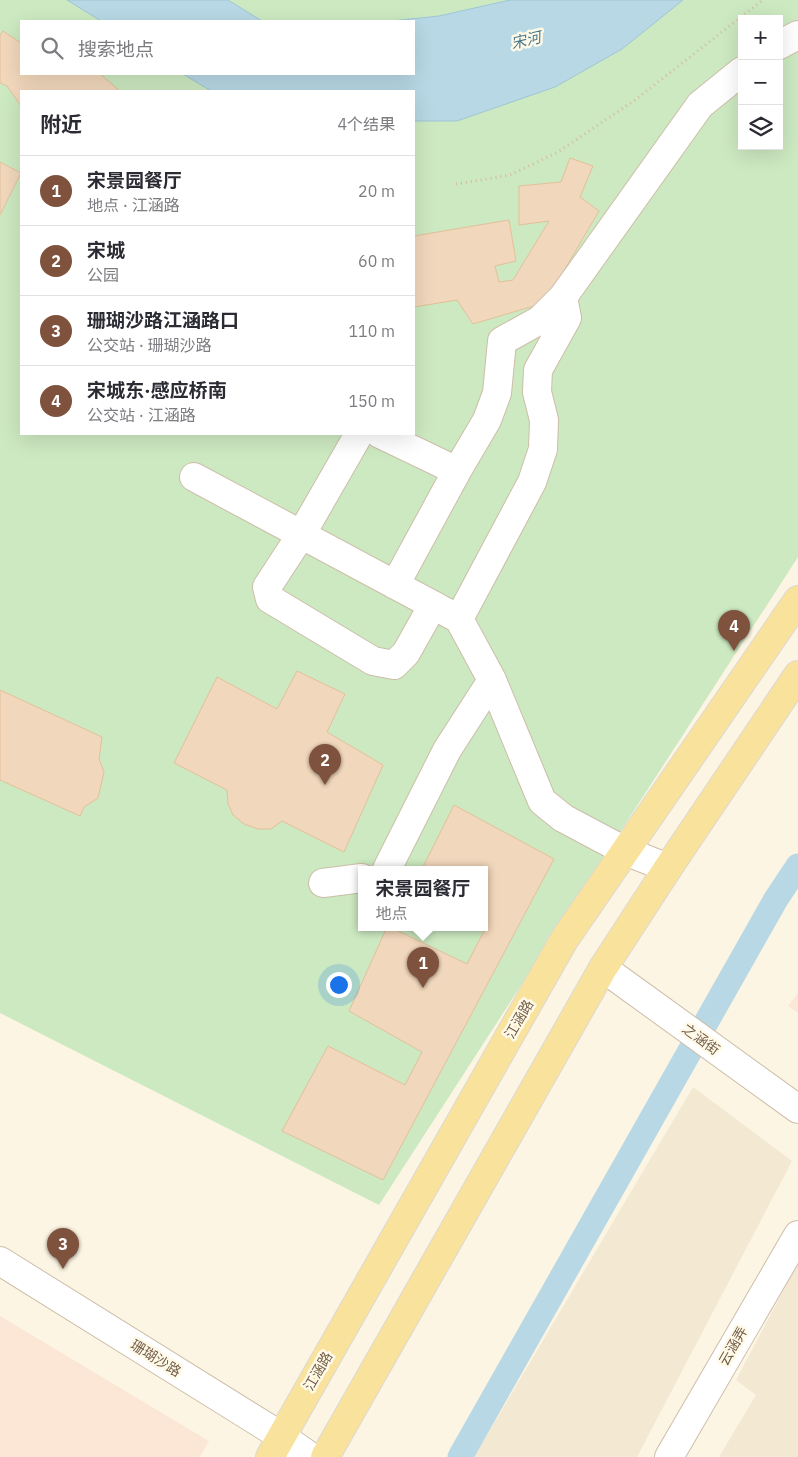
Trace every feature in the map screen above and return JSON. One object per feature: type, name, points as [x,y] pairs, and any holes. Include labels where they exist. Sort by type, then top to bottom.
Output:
[{"type":"main road","name":"江涵路","points":[[275,1446],[564,940],[798,600]]},
{"type":"main road","points":[[326,1457],[603,968],[798,675]]},
{"type":"street","points":[[783,44],[798,35]]},
{"type":"street","points":[[395,585],[487,420],[497,393],[502,341],[540,320],[563,297],[700,105],[738,74]]},
{"type":"street","points":[[459,619],[532,482],[543,449],[544,420],[537,392],[538,370],[567,318],[563,297]]},
{"type":"street","points":[[358,435],[301,535],[267,587],[270,600],[374,661],[394,665],[406,653],[433,605]]},
{"type":"street","points":[[382,435],[457,471]]},
{"type":"street","points":[[194,477],[459,619],[492,680],[542,801],[563,818],[625,851],[668,868]]},
{"type":"street","points":[[389,866],[447,750],[492,680]]},
{"type":"street","points":[[323,883],[358,879]]},
{"type":"street","name":"之涵街","points":[[603,968],[798,1109]]},
{"type":"street","name":"云涵弄","points":[[669,1457],[798,1235]]},
{"type":"street","name":"珊瑚沙路","points":[[0,1261],[275,1446],[311,1457]]},
{"type":"path","points":[[456,184],[510,175],[558,152],[635,100],[763,0]]},
{"type":"shaded area","points":[[798,993],[798,1013],[788,1006]]},
{"type":"shaded area","points":[[693,1087],[792,1161],[637,1457],[474,1457]]},
{"type":"shaded area","points":[[798,1263],[798,1457],[719,1457],[756,1395],[736,1380]]},
{"type":"shaded area","points":[[0,1316],[209,1441],[200,1457],[0,1457]]},
{"type":"green space","points":[[0,0],[798,0],[798,557],[379,1205],[0,1013]]},
{"type":"water","points":[[67,0],[228,0],[260,20],[99,20]]},
{"type":"water","name":"宋河","points":[[510,0],[683,0],[622,49],[555,87],[457,121],[415,121],[415,90],[209,90],[185,75],[415,75],[415,20],[401,20],[439,16]]},
{"type":"building","points":[[3,31],[20,42],[20,75],[101,75],[119,90],[20,90],[20,105],[7,86],[0,83],[0,35]]},
{"type":"building","points":[[570,158],[593,166],[580,197],[599,211],[549,296],[537,305],[473,324],[457,300],[415,307],[415,236],[509,220],[516,261],[495,266],[499,282],[513,280],[549,221],[519,225],[519,186],[561,182]]},
{"type":"building","points":[[0,162],[20,172],[20,175],[0,215]]},
{"type":"building","points":[[297,671],[345,694],[327,732],[383,765],[344,852],[282,821],[271,829],[258,829],[244,824],[233,815],[228,804],[227,790],[174,763],[217,677],[277,709]]},
{"type":"building","points":[[0,690],[102,737],[99,759],[104,772],[98,798],[84,807],[80,816],[0,780]]},
{"type":"building","points":[[454,805],[554,859],[383,1180],[282,1131],[328,1046],[405,1085],[422,1052],[349,1011],[385,931],[398,931],[467,964],[484,931],[488,931],[488,866],[424,866]]},
{"type":"waterway","points":[[460,1457],[776,899],[798,866]]},
{"type":"place","name":"宋城东·感应桥南","points":[[734,651]]},
{"type":"place","name":"宋城","points":[[325,785]]},
{"type":"place","name":"宋景园餐厅","points":[[423,988]]},
{"type":"place","name":"珊瑚沙路江涵路口","points":[[63,1269]]}]
